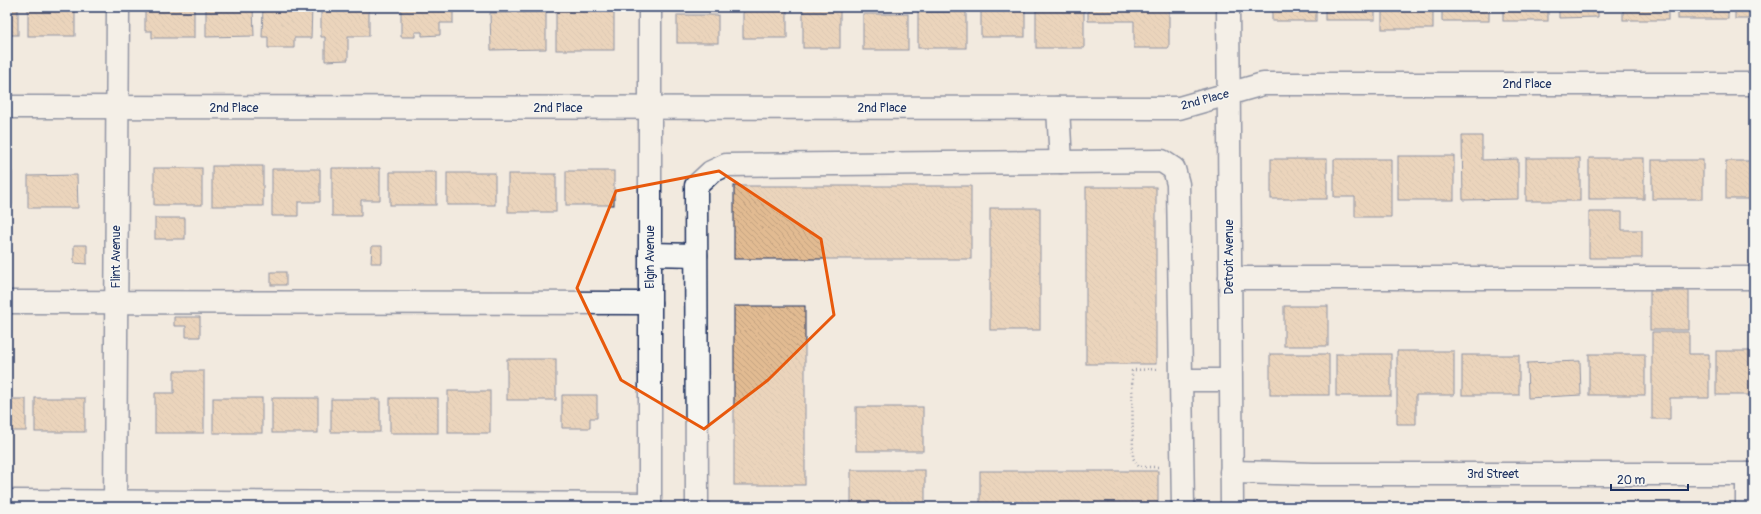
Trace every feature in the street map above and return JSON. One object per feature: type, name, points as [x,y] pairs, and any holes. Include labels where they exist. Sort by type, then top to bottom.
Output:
[{"type":"street","name":"Flint Avenue","points":[[115,504],[118,7]]},
{"type":"street","name":"Elgin Avenue","points":[[650,7],[650,506]]},
{"type":"street","name":"Detroit Avenue","points":[[1228,7],[1232,507]]},
{"type":"street","name":"2nd Place","points":[[7,107],[1179,108],[1263,84],[1754,84]]},
{"type":"street","points":[[1058,108],[1061,162]]},
{"type":"street","points":[[697,507],[696,186],[711,172],[726,165],[1162,161],[1174,169],[1178,184],[1183,507]]},
{"type":"street","points":[[650,254],[696,255]]},
{"type":"street","points":[[1230,278],[1754,278]]},
{"type":"street","points":[[7,302],[650,303]]},
{"type":"street","points":[[1181,374],[1230,380]]},
{"type":"street","name":"3rd Street","points":[[1231,472],[1314,474],[1750,474]]},
{"type":"street","points":[[1748,507],[1750,474]]},
{"type":"street","points":[[7,501],[115,504],[650,506]]},
{"type":"path","points":[[1181,374],[1135,370],[1132,372],[1132,458],[1139,467],[1182,464]]},
{"type":"highlighted area","points":[[719,171],[821,239],[834,315],[768,380],[704,429],[621,380],[577,288],[616,191]]},
{"type":"building","points":[[7,7],[18,7],[18,35],[7,35]]},
{"type":"building","points":[[28,7],[75,7],[75,36],[28,36]]},
{"type":"building","points":[[145,7],[194,7],[194,38],[152,38],[152,31],[145,31]]},
{"type":"building","points":[[206,7],[253,7],[254,36],[206,37]]},
{"type":"building","points":[[263,7],[312,7],[311,38],[294,38],[294,48],[268,48],[268,37],[262,37]]},
{"type":"building","points":[[321,7],[369,7],[369,36],[348,36],[348,60],[325,61],[325,37],[321,37]]},
{"type":"building","points":[[401,7],[453,7],[453,23],[440,23],[440,35],[422,36],[422,32],[415,32],[415,37],[401,37]]},
{"type":"building","points":[[556,7],[614,7],[614,50],[556,50]]},
{"type":"building","points":[[743,7],[787,7],[787,38],[743,38]]},
{"type":"building","points":[[803,7],[840,7],[840,48],[803,48]]},
{"type":"building","points":[[981,7],[1025,7],[1025,37],[981,37]]},
{"type":"building","points":[[1088,7],[1169,7],[1169,48],[1134,48],[1134,21],[1088,21]]},
{"type":"building","points":[[1272,7],[1316,7],[1316,21],[1272,21]]},
{"type":"building","points":[[1325,7],[1375,7],[1375,20],[1325,20]]},
{"type":"building","points":[[1382,7],[1433,7],[1433,29],[1382,29]]},
{"type":"building","points":[[1442,7],[1489,7],[1489,21],[1442,21]]},
{"type":"building","points":[[1503,7],[1548,7],[1548,21],[1503,21]]},
{"type":"building","points":[[1559,7],[1598,7],[1598,17],[1559,18]]},
{"type":"building","points":[[1623,7],[1668,7],[1668,20],[1623,20]]},
{"type":"building","points":[[1678,7],[1728,7],[1728,19],[1678,19]]},
{"type":"building","points":[[1735,7],[1754,7],[1754,19],[1735,19]]},
{"type":"building","points":[[1036,10],[1084,10],[1084,48],[1036,48]]},
{"type":"building","points":[[546,12],[546,49],[491,50],[490,13]]},
{"type":"building","points":[[918,12],[966,12],[966,48],[918,48]]},
{"type":"building","points":[[863,14],[908,14],[908,50],[863,50]]},
{"type":"building","points":[[677,15],[718,15],[718,43],[677,43]]},
{"type":"building","points":[[1462,136],[1482,136],[1482,160],[1518,159],[1518,199],[1463,200]]},
{"type":"building","points":[[1398,156],[1454,156],[1454,200],[1398,200]]},
{"type":"building","points":[[1526,158],[1580,158],[1580,201],[1526,201]]},
{"type":"building","points":[[1589,158],[1644,158],[1644,199],[1589,199]]},
{"type":"building","points":[[1271,159],[1327,159],[1327,199],[1271,199]]},
{"type":"building","points":[[1334,159],[1391,159],[1391,217],[1355,217],[1355,197],[1334,197]]},
{"type":"building","points":[[1652,160],[1703,160],[1703,199],[1652,199]]},
{"type":"building","points":[[1726,161],[1754,161],[1754,199],[1726,199]]},
{"type":"building","points":[[212,166],[263,166],[263,206],[212,206]]},
{"type":"building","points":[[154,168],[202,168],[202,205],[154,205]]},
{"type":"building","points":[[332,168],[380,168],[380,200],[361,200],[361,216],[332,216]]},
{"type":"building","points":[[272,169],[320,169],[320,202],[298,202],[298,216],[272,216]]},
{"type":"building","points":[[566,171],[614,171],[614,205],[566,205]]},
{"type":"building","points":[[7,172],[12,172],[12,205],[7,205]]},
{"type":"building","points":[[390,172],[436,172],[436,205],[390,205]]},
{"type":"building","points":[[447,173],[495,173],[495,205],[447,205]]},
{"type":"building","points":[[508,174],[556,174],[556,212],[508,212]]},
{"type":"building","points":[[77,175],[78,208],[28,208],[28,176]]},
{"type":"building","points":[[734,186],[971,186],[971,259],[734,259]]},
{"type":"building","points":[[1086,187],[1156,187],[1156,364],[1086,364]]},
{"type":"building","points":[[990,208],[1040,208],[1040,330],[990,330]]},
{"type":"building","points":[[1589,212],[1622,212],[1622,230],[1642,230],[1642,258],[1589,258]]},
{"type":"building","points":[[155,218],[185,218],[185,239],[155,239]]},
{"type":"building","points":[[74,245],[87,245],[87,264],[74,263]]},
{"type":"building","points":[[372,246],[382,246],[382,263],[371,263]]},
{"type":"building","points":[[271,272],[286,272],[286,285],[271,285]]},
{"type":"building","points":[[1650,291],[1689,291],[1689,330],[1650,330]]},
{"type":"building","points":[[734,306],[805,306],[805,485],[734,485]]},
{"type":"building","points":[[1284,306],[1328,306],[1328,346],[1284,346]]},
{"type":"building","points":[[174,317],[200,317],[200,337],[186,337],[186,326],[174,326]]},
{"type":"building","points":[[1652,332],[1689,332],[1689,354],[1709,354],[1709,398],[1670,398],[1670,419],[1652,419]]},
{"type":"building","points":[[1397,351],[1454,351],[1454,395],[1416,395],[1416,424],[1397,424]]},
{"type":"building","points":[[1716,351],[1754,351],[1754,395],[1716,395]]},
{"type":"building","points":[[1270,354],[1329,354],[1329,395],[1270,395]]},
{"type":"building","points":[[1336,354],[1391,354],[1391,396],[1336,396]]},
{"type":"building","points":[[1589,354],[1645,354],[1645,395],[1589,395]]},
{"type":"building","points":[[1462,355],[1519,355],[1519,395],[1462,395]]},
{"type":"building","points":[[507,359],[556,359],[556,400],[507,400]]},
{"type":"building","points":[[1580,361],[1581,395],[1528,398],[1527,363]]},
{"type":"building","points":[[174,371],[204,371],[204,433],[155,433],[155,393],[174,393]]},
{"type":"building","points":[[448,391],[490,391],[490,433],[448,433]]},
{"type":"building","points":[[562,395],[597,395],[597,418],[590,418],[590,428],[562,428]]},
{"type":"building","points":[[35,398],[85,398],[85,432],[35,432]]},
{"type":"building","points":[[213,398],[262,398],[262,433],[213,433]]},
{"type":"building","points":[[272,398],[318,398],[318,433],[272,433]]},
{"type":"building","points":[[390,398],[438,398],[438,433],[390,433]]},
{"type":"building","points":[[7,399],[26,399],[26,431],[7,431]]},
{"type":"building","points":[[331,399],[380,399],[380,432],[331,432]]},
{"type":"building","points":[[856,407],[923,407],[923,451],[856,451]]},
{"type":"building","points":[[851,470],[925,470],[925,507],[851,507]]},
{"type":"building","points":[[980,471],[1158,471],[1158,507],[980,507]]}]
